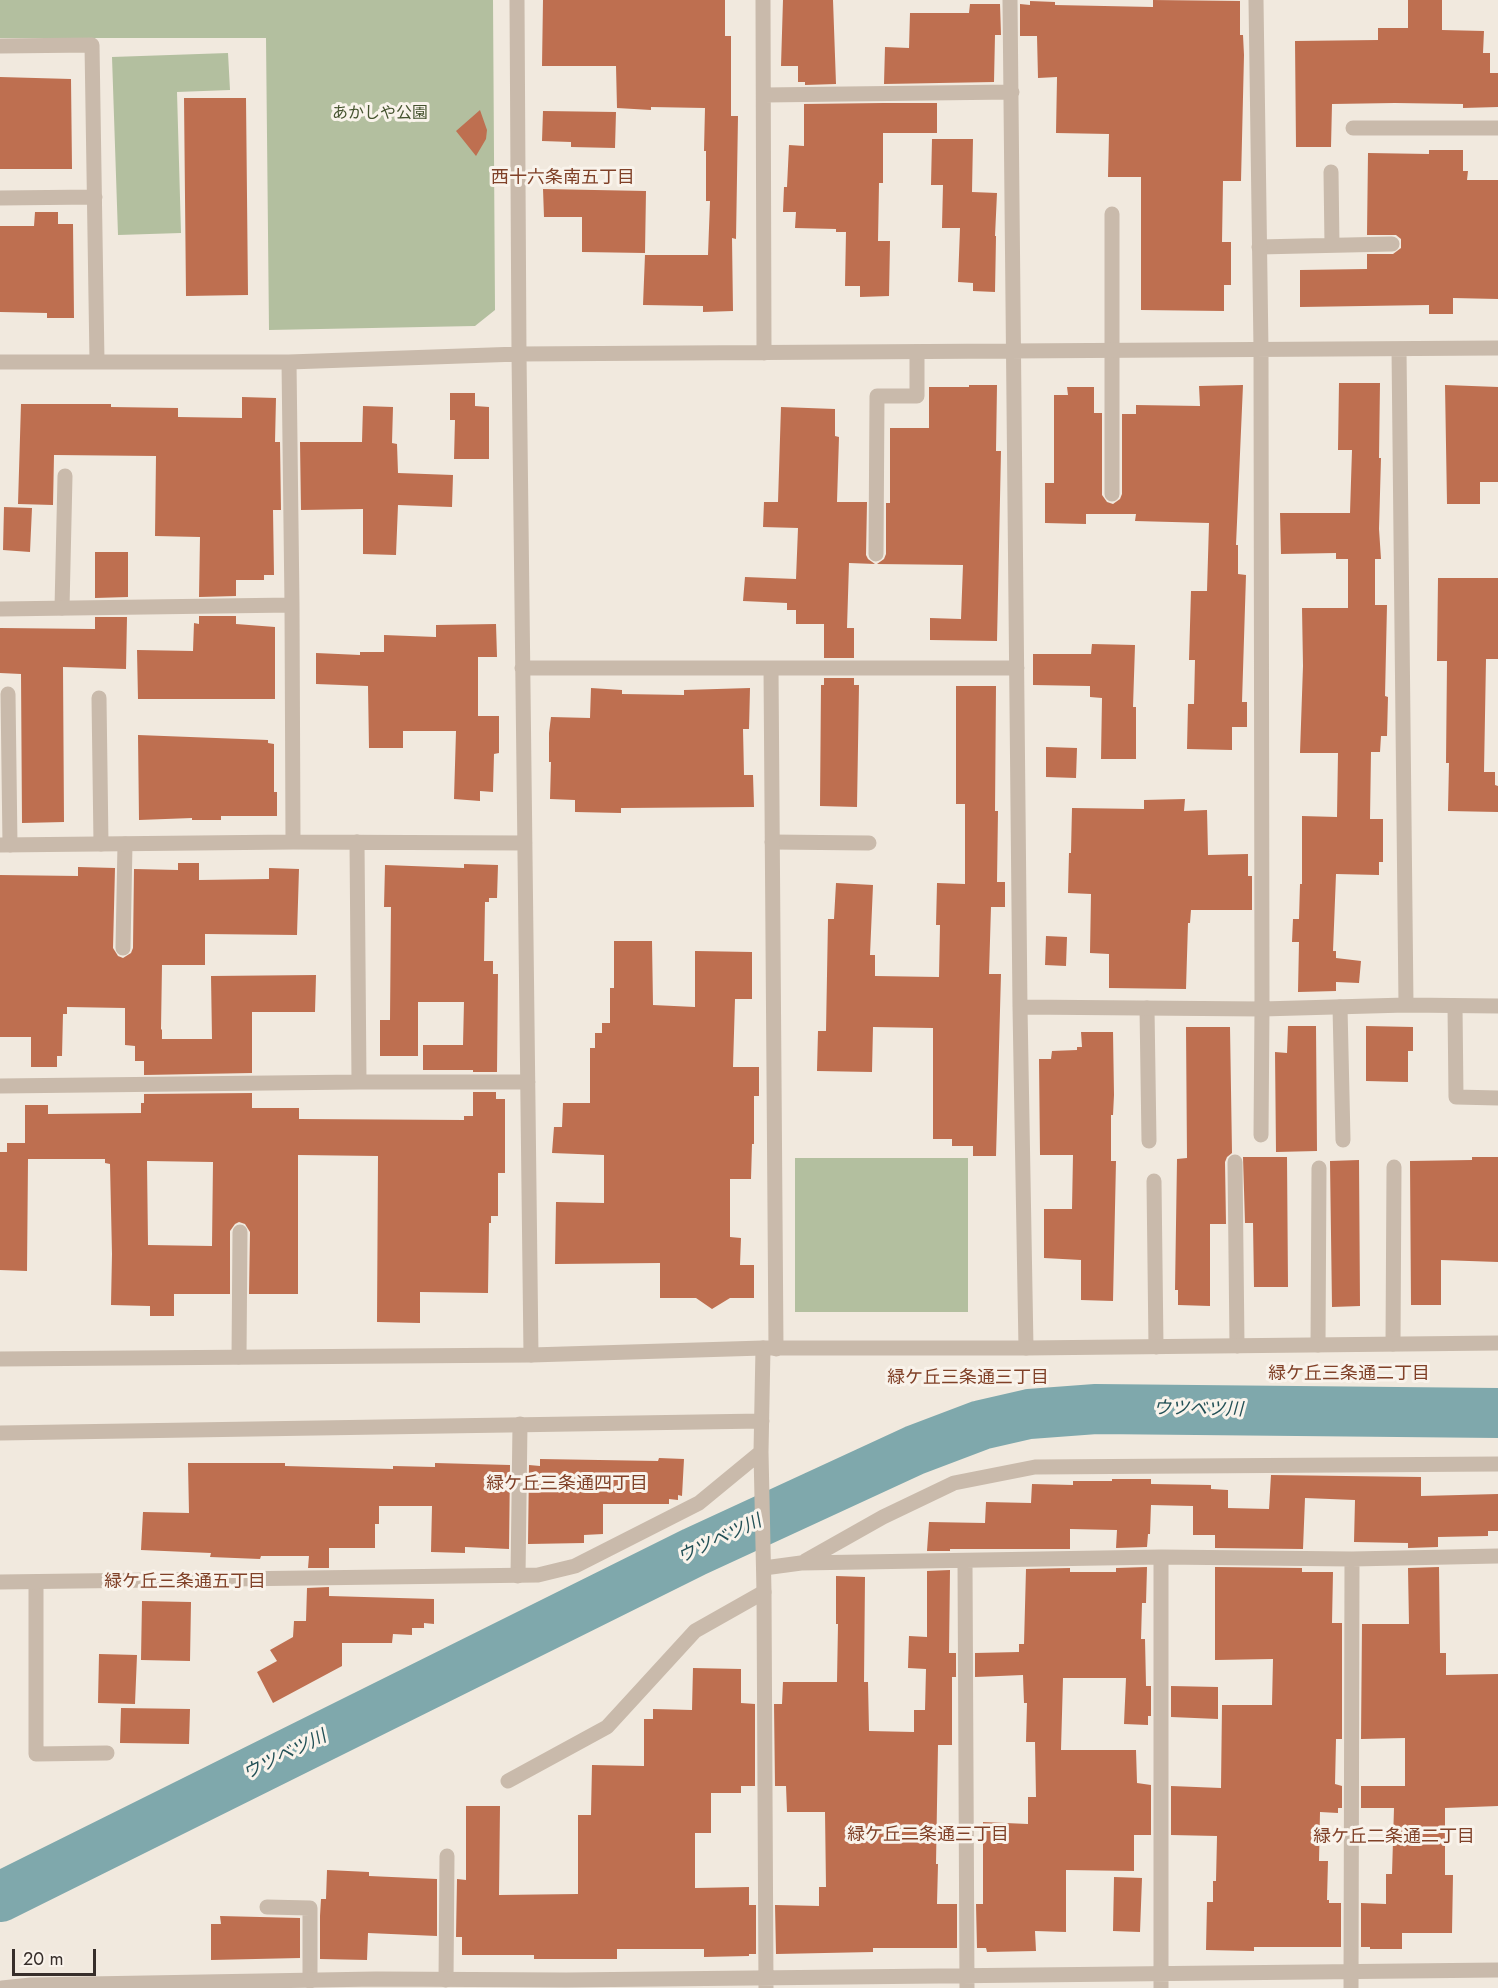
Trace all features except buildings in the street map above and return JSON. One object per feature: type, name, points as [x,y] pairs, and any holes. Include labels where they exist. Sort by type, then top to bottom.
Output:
[{"type":"street","points":[[517,0],[522,668],[531,1355]]},
{"type":"street","points":[[763,0],[764,353]]},
{"type":"street","points":[[1011,0],[1020,1007],[1026,1348]]},
{"type":"street","points":[[1256,0],[1261,349],[1261,1136]]},
{"type":"street","points":[[0,46],[92,45],[97,361]]},
{"type":"street","points":[[764,95],[1012,92]]},
{"type":"street","points":[[1353,128],[1498,128]]},
{"type":"street","points":[[1331,171],[1332,245]]},
{"type":"street","points":[[0,198],[95,197]]},
{"type":"street","points":[[1112,214],[1112,494]]},
{"type":"street","points":[[1259,247],[1392,244]]},
{"type":"street","points":[[0,362],[289,362],[519,354],[1498,348]]},
{"type":"street","points":[[1399,349],[1406,1005]]},
{"type":"street","points":[[876,554],[877,396],[917,396],[918,352]]},
{"type":"street","points":[[289,362],[292,842]]},
{"type":"street","points":[[62,608],[65,476]]},
{"type":"street","points":[[0,609],[292,605]]},
{"type":"street","points":[[522,668],[1017,668]]},
{"type":"street","points":[[766,1983],[764,1562],[761,1452],[770,1348],[771,668]]},
{"type":"street","points":[[8,694],[5,845],[292,842],[525,843]]},
{"type":"street","points":[[99,698],[100,844]]},
{"type":"street","points":[[357,842],[359,1082]]},
{"type":"street","points":[[772,842],[868,843]]},
{"type":"street","points":[[123,948],[125,844]]},
{"type":"street","points":[[1020,1007],[1262,1009],[1406,1005],[1498,1006]]},
{"type":"street","points":[[1340,1006],[1343,1140]]},
{"type":"street","points":[[1455,1006],[1456,1097],[1498,1098]]},
{"type":"street","points":[[1147,1008],[1149,1141]]},
{"type":"street","points":[[0,1086],[528,1082]]},
{"type":"street","points":[[1235,1162],[1237,1346]]},
{"type":"street","points":[[1393,1344],[1394,1167]]},
{"type":"street","points":[[1318,1345],[1319,1168]]},
{"type":"street","points":[[1154,1180],[1156,1347]]},
{"type":"street","points":[[239,1357],[240,1232]]},
{"type":"street","points":[[0,1359],[531,1355],[770,1348],[1498,1343]]},
{"type":"street","points":[[0,1433],[762,1421]]},
{"type":"street","points":[[518,1576],[520,1424]]},
{"type":"street","points":[[0,1582],[538,1575],[575,1566],[699,1503],[761,1452]]},
{"type":"street","points":[[801,1563],[883,1517],[954,1483],[1035,1467],[1498,1464]]},
{"type":"street","points":[[764,1562],[1161,1557],[1352,1559],[1498,1556]]},
{"type":"street","points":[[1161,1557],[1161,1988]]},
{"type":"street","points":[[1351,1988],[1352,1559]]},
{"type":"street","points":[[965,1561],[967,1982]]},
{"type":"street","points":[[36,1582],[36,1754],[107,1753]]},
{"type":"street","points":[[508,1781],[607,1727],[695,1631],[764,1592]]},
{"type":"street","points":[[446,1980],[447,1856]]},
{"type":"street","points":[[267,1907],[310,1908],[310,1981]]},
{"type":"street","points":[[2,1988],[31,1985],[186,1985],[310,1981],[376,1984],[446,1980],[566,1984],[967,1982],[1160,1972],[1498,1970]]},
{"type":"green space","name":"あかしや公園","points":[[0,0],[493,0],[495,310],[475,326],[269,330],[266,38],[0,38]]},
{"type":"green space","points":[[228,53],[230,90],[177,92],[181,233],[118,235],[112,57]]},
{"type":"green space","points":[[795,1158],[968,1158],[968,1312],[795,1312]]},
{"type":"waterway","name":"ウツベツ川","points":[[0,1897],[694,1552],[915,1450],[981,1425],[1029,1414],[1096,1409],[1498,1413]]},
{"type":"district","name":"西十六条南五丁目","points":[[563,179]]},
{"type":"district","name":"緑ケ丘三条通二丁目","points":[[1349,1375]]},
{"type":"district","name":"緑ケ丘三条通三丁目","points":[[968,1379]]},
{"type":"district","name":"緑ケ丘三条通四丁目","points":[[567,1485]]},
{"type":"district","name":"緑ケ丘三条通五丁目","points":[[185,1583]]},
{"type":"district","name":"緑ケ丘二条通三丁目","points":[[928,1836]]},
{"type":"district","name":"緑ケ丘二条通二丁目","points":[[1394,1838]]}]
